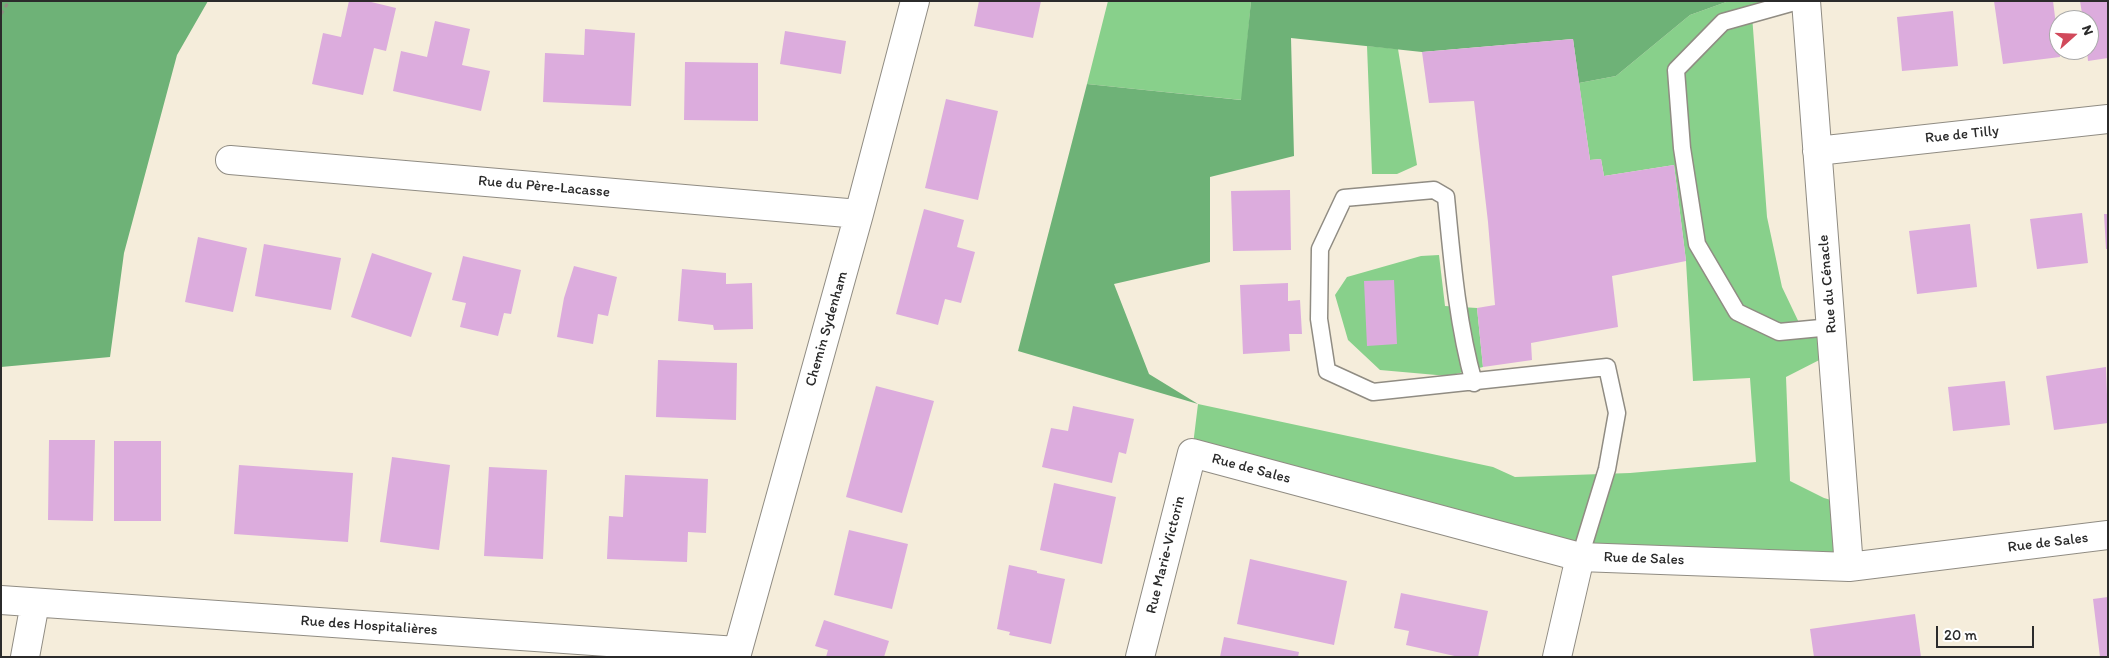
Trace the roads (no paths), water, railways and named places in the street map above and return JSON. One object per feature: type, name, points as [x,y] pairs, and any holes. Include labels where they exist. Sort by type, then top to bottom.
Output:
[{"type":"street","name":"Chemin Sydenham","points":[[737,654],[859,214],[915,1]]},
{"type":"street","name":"Rue du Cénacle","points":[[1806,1],[1850,567]]},
{"type":"street","name":"Rue de Tilly","points":[[1817,151],[2108,119]]},
{"type":"street","name":"Rue du Père-Lacasse","points":[[230,160],[859,214]]},
{"type":"street","name":"Rue de Sales","points":[[1192,453],[1580,557],[1850,567],[2108,535]]},
{"type":"street","name":"Rue Marie-Victorin","points":[[1140,657],[1192,453]]},
{"type":"street","points":[[1556,657],[1580,557]]},
{"type":"street","name":"Rue des Hospitalières","points":[[1,600],[737,654]]},
{"type":"street","points":[[25,657],[35,603]]},
{"type":"lane","points":[[1798,1],[1723,22],[1676,70],[1682,148],[1697,244],[1737,312],[1779,332],[1831,327]]},
{"type":"lane","points":[[1474,383],[1466,353],[1454,280],[1446,197],[1434,190],[1344,198],[1320,249],[1319,320],[1327,371],[1372,392],[1474,383],[1607,367],[1617,413],[1607,469],[1580,557]]}]
